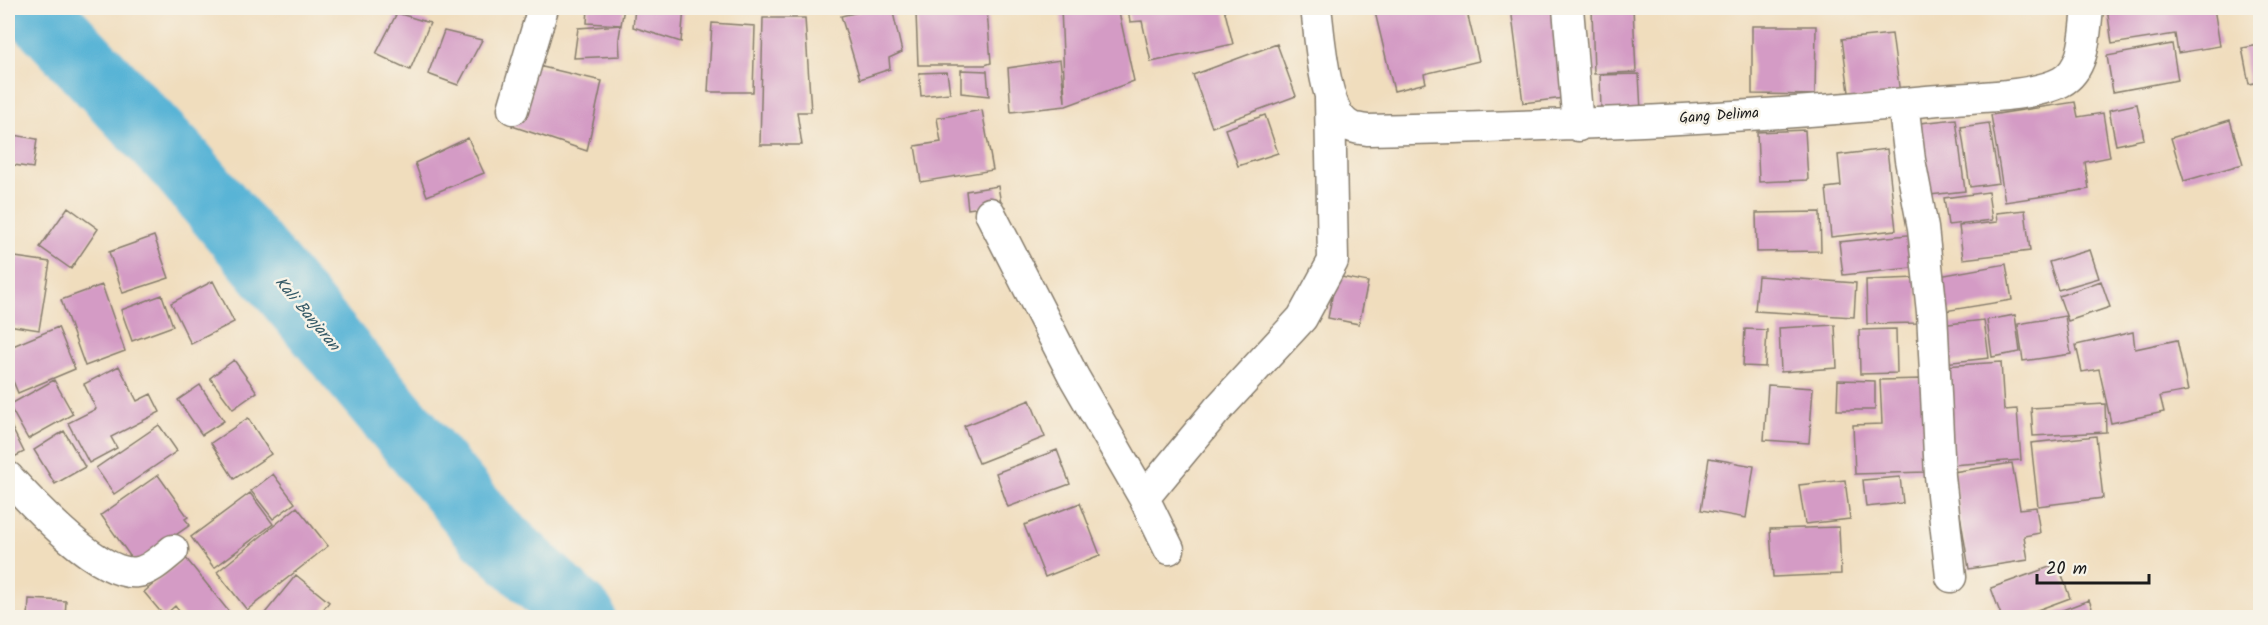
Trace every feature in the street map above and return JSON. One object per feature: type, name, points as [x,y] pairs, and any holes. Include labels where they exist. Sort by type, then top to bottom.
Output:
[{"type":"street","points":[[513,109],[543,8]]},
{"type":"street","points":[[1144,498],[1217,410],[1302,318],[1334,261],[1328,87],[1316,8]]},
{"type":"street","points":[[1569,8],[1578,126]]},
{"type":"street","name":"Gang Delima","points":[[1328,87],[1338,116],[1350,126],[1368,130],[1578,126],[1903,103],[2038,90],[2063,81],[2076,67],[2084,46],[2088,8]]},
{"type":"street","points":[[1903,103],[1910,159],[1923,228],[1932,312],[1940,476],[1951,577]]},
{"type":"street","points":[[990,213],[1074,377],[1144,498],[1168,549]]},
{"type":"street","points":[[8,477],[45,518],[89,553],[121,570],[138,572],[154,565],[173,550]]},
{"type":"building","points":[[473,8],[502,8],[502,10],[474,14]]},
{"type":"building","points":[[588,8],[624,8],[621,25],[587,23]]},
{"type":"building","points":[[635,8],[684,8],[681,42],[633,27]]},
{"type":"building","points":[[876,8],[892,8],[902,52],[889,58],[890,69],[860,79],[841,16]]},
{"type":"building","points":[[1061,8],[1118,8],[1134,81],[1066,106],[1011,112],[1008,68],[1060,60],[1065,102]]},
{"type":"building","points":[[1128,8],[1224,8],[1233,44],[1151,62],[1142,21],[1130,22]]},
{"type":"building","points":[[1374,8],[1408,8],[1409,12],[1425,8],[1466,8],[1479,61],[1424,74],[1426,83],[1394,91]]},
{"type":"building","points":[[1511,8],[1561,8],[1572,97],[1523,103]]},
{"type":"building","points":[[1592,8],[1633,8],[1636,72],[1594,74]]},
{"type":"building","points":[[2107,8],[2214,8],[2220,46],[2178,53],[2175,34],[2112,44]]},
{"type":"building","points":[[987,10],[991,63],[985,65],[918,65],[916,13]]},
{"type":"building","points":[[397,13],[430,23],[410,70],[376,54]]},
{"type":"building","points":[[763,18],[805,18],[811,112],[797,112],[802,145],[760,145]]},
{"type":"building","points":[[712,23],[755,26],[753,92],[708,92]]},
{"type":"building","points":[[621,25],[620,56],[574,58],[578,28]]},
{"type":"building","points":[[1752,26],[1816,26],[1815,95],[1752,94]]},
{"type":"building","points":[[444,31],[482,40],[458,85],[428,74]]},
{"type":"building","points":[[1892,34],[1900,94],[1850,100],[1842,39]]},
{"type":"building","points":[[1277,44],[1296,96],[1212,127],[1193,75]]},
{"type":"building","points":[[2172,44],[2178,80],[2113,92],[2107,56]]},
{"type":"building","points":[[2260,45],[2260,82],[2249,84],[2242,48]]},
{"type":"building","points":[[534,65],[602,81],[587,151],[512,126]]},
{"type":"building","points":[[961,70],[987,71],[989,96],[961,93]]},
{"type":"building","points":[[947,72],[950,93],[921,96],[919,73]]},
{"type":"building","points":[[1639,74],[1641,111],[1601,112],[1600,75]]},
{"type":"building","points":[[2075,102],[2078,117],[2103,113],[2110,157],[2085,162],[2089,189],[2005,202],[1991,115]]},
{"type":"building","points":[[2137,104],[2144,139],[2116,145],[2109,110]]},
{"type":"building","points":[[982,110],[993,170],[921,182],[915,146],[941,142],[937,118]]},
{"type":"building","points":[[1265,115],[1278,153],[1238,166],[1225,129]]},
{"type":"building","points":[[1956,119],[1965,191],[1921,196],[1911,124]]},
{"type":"building","points":[[2230,120],[2243,164],[2184,181],[2171,138]]},
{"type":"building","points":[[1989,123],[1999,183],[1970,187],[1961,127]]},
{"type":"building","points":[[1805,130],[1808,180],[1759,182],[1757,132]]},
{"type":"building","points":[[8,134],[37,139],[33,168],[8,164]]},
{"type":"building","points":[[468,138],[484,173],[427,196],[415,163]]},
{"type":"building","points":[[1887,149],[1896,230],[1831,237],[1826,188],[1841,186],[1838,155]]},
{"type":"building","points":[[998,186],[1001,204],[968,209],[966,191]]},
{"type":"building","points":[[1988,192],[1992,220],[1948,225],[1944,198]]},
{"type":"building","points":[[68,207],[98,229],[71,269],[40,247]]},
{"type":"building","points":[[2025,210],[2030,251],[1963,259],[1959,226],[1997,222],[1996,213]]},
{"type":"building","points":[[1820,212],[1821,251],[1757,252],[1756,213]]},
{"type":"building","points":[[1917,234],[1921,267],[1843,275],[1839,242]]},
{"type":"building","points":[[154,236],[169,278],[123,293],[109,252]]},
{"type":"building","points":[[2090,250],[2099,278],[2058,290],[2049,262]]},
{"type":"building","points":[[8,256],[50,262],[39,330],[8,325]]},
{"type":"building","points":[[2006,264],[2012,300],[1945,311],[1939,276]]},
{"type":"building","points":[[1336,276],[1368,282],[1359,324],[1328,318]]},
{"type":"building","points":[[1758,276],[1856,283],[1854,317],[1755,311]]},
{"type":"building","points":[[1917,278],[1918,323],[1867,324],[1866,280]]},
{"type":"building","points":[[213,281],[234,322],[191,344],[171,303]]},
{"type":"building","points":[[2101,281],[2110,307],[2068,321],[2059,296]]},
{"type":"building","points":[[102,285],[125,351],[85,366],[61,300]]},
{"type":"building","points":[[162,295],[173,326],[132,341],[121,310]]},
{"type":"building","points":[[2015,315],[2020,352],[1992,357],[1987,320]]},
{"type":"building","points":[[2065,316],[2071,354],[2023,361],[2018,324]]},
{"type":"building","points":[[1984,320],[1989,358],[1944,363],[1940,325]]},
{"type":"building","points":[[1835,325],[1837,368],[1781,372],[1779,328]]},
{"type":"building","points":[[58,327],[75,369],[18,393],[8,369],[8,348]]},
{"type":"building","points":[[1745,329],[1767,330],[1765,367],[1743,366]]},
{"type":"building","points":[[1896,329],[1897,373],[1860,374],[1859,330]]},
{"type":"building","points":[[2133,332],[2135,349],[2177,340],[2188,391],[2160,396],[2164,412],[2111,423],[2099,369],[2082,372],[2076,345]]},
{"type":"building","points":[[234,360],[257,392],[233,409],[210,378]]},
{"type":"building","points":[[2001,362],[2004,410],[2017,409],[2021,460],[1951,465],[1944,366]]},
{"type":"building","points":[[119,366],[137,401],[151,394],[160,412],[111,437],[117,448],[89,463],[68,423],[96,409],[84,384]]},
{"type":"building","points":[[1923,379],[1926,472],[1855,474],[1853,425],[1882,424],[1880,380]]},
{"type":"building","points":[[54,380],[73,414],[28,439],[9,405]]},
{"type":"building","points":[[1838,380],[1875,381],[1875,410],[1837,410]]},
{"type":"building","points":[[200,385],[224,421],[202,435],[178,400]]},
{"type":"building","points":[[1768,385],[1813,388],[1809,443],[1764,440]]},
{"type":"building","points":[[1030,400],[1045,437],[979,463],[964,426]]},
{"type":"building","points":[[2105,404],[2106,432],[2033,436],[2031,408]]},
{"type":"building","points":[[248,418],[271,454],[234,479],[211,443]]},
{"type":"building","points":[[8,420],[24,452],[8,460]]},
{"type":"building","points":[[159,425],[177,451],[114,494],[96,468]]},
{"type":"building","points":[[64,431],[85,467],[55,484],[34,450]]},
{"type":"building","points":[[2096,436],[2103,498],[2038,506],[2031,443]]},
{"type":"building","points":[[1057,450],[1070,484],[1008,507],[996,473]]},
{"type":"building","points":[[1709,458],[1754,466],[1746,518],[1701,510]]},
{"type":"building","points":[[2012,463],[2020,509],[2036,507],[2040,533],[2024,536],[2028,560],[1969,569],[1953,472]]},
{"type":"building","points":[[273,474],[295,503],[273,519],[251,491]]},
{"type":"building","points":[[158,475],[188,517],[185,519],[190,525],[135,563],[101,515]]},
{"type":"building","points":[[1900,477],[1903,503],[1866,507],[1863,480]]},
{"type":"building","points":[[1845,480],[1850,519],[1805,524],[1799,485]]},
{"type":"building","points":[[250,493],[273,524],[214,568],[191,537]]},
{"type":"building","points":[[1080,503],[1100,555],[1045,577],[1024,525]]},
{"type":"building","points":[[297,507],[328,546],[247,610],[217,572]]},
{"type":"building","points":[[1839,527],[1841,574],[1773,577],[1770,529]]},
{"type":"building","points":[[185,557],[234,618],[185,618],[175,606],[164,616],[144,592]]},
{"type":"building","points":[[2058,564],[2070,598],[2016,618],[2002,618],[1991,588]]},
{"type":"building","points":[[296,575],[329,602],[317,618],[261,618]]},
{"type":"building","points":[[29,599],[66,601],[65,618],[28,618]]},
{"type":"building","points":[[2089,600],[2096,618],[2044,618],[2044,617]]},
{"type":"waterway","name":"Kali Banjaran","points":[[34,8],[181,164],[489,531],[582,618]]}]
